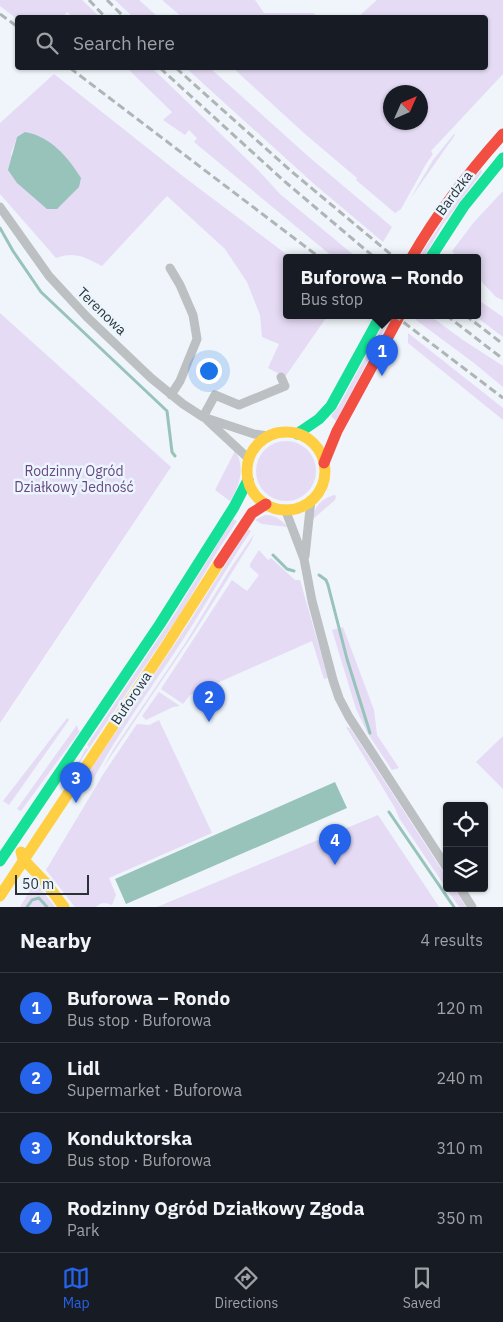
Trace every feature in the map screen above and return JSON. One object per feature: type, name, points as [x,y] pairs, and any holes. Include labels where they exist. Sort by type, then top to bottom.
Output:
[{"type":"main road","name":"Bardzka","points":[[414,254],[436,216],[453,192],[503,134]]},
{"type":"main road","name":"Bardzka","points":[[433,254],[449,226],[503,158]]},
{"type":"main road","points":[[297,434],[320,419],[331,406],[379,319]]},
{"type":"main road","points":[[324,463],[317,448],[309,439],[297,434],[278,433],[268,436],[254,448],[249,459],[248,480],[252,490],[266,504],[279,509],[285,510],[302,506],[317,494],[323,482],[324,463],[337,431],[398,319]]},
{"type":"main road","name":"Buforowa","points":[[0,860],[160,624],[234,507],[248,480]]},
{"type":"main road","name":"Buforowa","points":[[0,896],[168,643],[240,529],[252,513],[266,504]]},
{"type":"main road","points":[[15,838],[24,860],[46,882],[64,907]]},
{"type":"main road","points":[[0,860],[24,860]]},
{"type":"street","name":"Terenowa","points":[[0,207],[49,276],[66,296],[146,374],[171,395],[203,417],[249,459]]},
{"type":"street","points":[[170,268],[180,285],[193,315],[197,339],[180,381],[171,395]]},
{"type":"street","points":[[203,417],[215,395],[239,405],[285,386],[281,377]]},
{"type":"street","name":"Terenowa","points":[[203,417],[254,434],[268,436]]},
{"type":"street","points":[[304,559],[311,500]]},
{"type":"street","points":[[285,510],[304,559],[318,627],[339,698],[349,717],[443,862]]},
{"type":"street","points":[[463,892],[472,907]]},
{"type":"green space","points":[[0,0],[82,0],[98,15],[71,15],[67,12],[65,15],[15,15],[15,17],[0,6]]},
{"type":"green space","points":[[115,0],[139,0],[156,15],[131,15]]},
{"type":"green space","points":[[162,0],[255,0],[264,13],[313,13],[316,15],[180,15]]},
{"type":"green space","points":[[377,0],[503,0],[503,74],[431,151],[433,154],[401,209],[395,213],[356,180],[357,178],[305,134],[235,70],[488,70],[488,15],[360,15]]},
{"type":"green space","points":[[129,70],[154,70],[258,170],[280,194],[352,254],[329,254],[194,142],[197,138],[189,130],[185,135],[163,120],[172,112]]},
{"type":"green space","points":[[188,70],[212,70],[309,157],[392,227],[383,242],[313,183]]},
{"type":"green space","points":[[54,74],[184,177],[286,254],[283,254],[283,319],[325,319],[285,377],[268,368],[279,344],[262,337],[260,315],[247,282],[225,249],[167,196],[102,266],[74,255],[56,258],[0,194],[0,123]],"holes":[[[17,137],[36,199],[28,192],[11,154]]]},
{"type":"green space","points":[[455,135],[410,199],[433,160]]},
{"type":"green space","points":[[481,169],[482,172],[443,224],[426,254],[421,254],[458,198]]},
{"type":"green space","points":[[503,191],[503,300],[496,297],[481,281],[481,254],[455,254],[452,251],[474,222]]},
{"type":"green space","points":[[481,302],[503,317],[503,337],[479,319],[481,319]]},
{"type":"green space","name":"Rodzinny Ogród Działkowy Jedność","points":[[0,313],[171,467],[0,723]]},
{"type":"green space","points":[[386,319],[390,319],[336,421],[331,416],[340,404]]},
{"type":"green space","points":[[434,319],[503,366],[503,387],[474,363],[416,320]]},
{"type":"green space","points":[[408,333],[503,408],[503,420],[408,343]]},
{"type":"green space","points":[[286,441],[303,446],[311,454],[316,471],[311,488],[303,496],[286,501],[269,496],[261,488],[256,471],[261,454],[269,446]]},
{"type":"green space","points":[[235,451],[241,470],[236,490],[230,501],[215,490]]},
{"type":"green space","points":[[334,495],[336,496],[335,500],[313,519],[319,504]]},
{"type":"green space","points":[[265,515],[277,518],[288,527],[262,524],[255,520]]},
{"type":"green space","points":[[233,519],[237,521],[179,616],[75,769],[86,748],[88,749],[89,747],[87,745],[174,615]]},
{"type":"green space","points":[[248,529],[251,531],[186,635],[123,729],[89,787],[85,785],[93,766],[183,632]]},
{"type":"green space","points":[[254,534],[251,542],[194,633],[103,768],[113,750],[186,642],[230,569]]},
{"type":"green space","points":[[259,550],[268,560],[271,558],[295,580],[300,580],[328,678],[324,679],[312,641],[190,695],[183,704],[161,689],[232,580],[247,591],[259,575],[250,567],[250,564]]},
{"type":"green space","points":[[343,627],[374,710],[377,735],[399,768],[392,770],[368,734],[356,709],[332,630]]},
{"type":"green space","points":[[159,692],[180,706],[173,707],[146,720],[142,716]]},
{"type":"green space","points":[[67,718],[69,720],[9,805],[3,801]]},
{"type":"green space","points":[[159,720],[212,833],[109,878],[116,895],[112,905],[103,903],[96,907],[75,907],[46,870],[104,773],[137,724],[149,725]]},
{"type":"green space","points":[[77,725],[79,732],[21,811],[17,809]]},
{"type":"green space","points":[[346,727],[350,728],[443,872],[443,883],[399,818],[395,808]]},
{"type":"green space","points":[[503,736],[503,789],[476,762]]},
{"type":"green space","points":[[378,815],[439,907],[157,907]]},
{"type":"green space","points":[[37,884],[55,907],[20,907],[32,887]]},
{"type":"green space","points":[[449,892],[457,892],[466,907],[459,907]]},
{"type":"shaded area","points":[[25,132],[42,138],[58,149],[81,178],[79,187],[57,209],[47,209],[17,183],[8,170],[17,137]]},
{"type":"shaded area","points":[[335,782],[347,808],[126,904],[115,879]]},
{"type":"waterway","points":[[0,228],[41,292],[167,411],[172,452],[175,456]]},
{"type":"waterway","points":[[273,555],[287,569],[294,571]]},
{"type":"waterway","points":[[319,575],[326,580],[328,585],[347,659],[370,733]]},
{"type":"waterway","points":[[389,812],[454,907]]},
{"type":"waterway","points":[[27,907],[32,900],[39,898],[47,907]]},
{"type":"railway","points":[[89,0],[103,15]]},
{"type":"railway","points":[[107,0],[122,15]]},
{"type":"railway","points":[[0,14],[15,25]]},
{"type":"railway","points":[[73,70],[315,254]]},
{"type":"railway","points":[[162,70],[283,180],[370,254]]},
{"type":"railway","points":[[178,70],[291,171],[390,254]]},
{"type":"railway","points":[[399,319],[503,398]]},
{"type":"railway","points":[[451,319],[503,359]]},
{"type":"railway","points":[[470,319],[503,344]]},
{"type":"traffic: fast","points":[[433,254],[464,206],[503,158]]},
{"type":"traffic: fast","points":[[297,434],[319,419],[331,406],[379,319]]},
{"type":"traffic: fast","points":[[0,861],[160,624],[234,507],[248,480]]},
{"type":"traffic: slow","points":[[286,432],[301,435],[313,444],[322,456],[325,471],[322,486],[313,498],[301,507],[286,510],[271,507],[259,498],[250,486],[247,471],[250,456],[259,444],[271,435],[286,432]]},
{"type":"traffic: slow","points":[[0,896],[219,563]]},
{"type":"traffic: slow","points":[[21,852],[23,859],[46,883],[64,907]]},
{"type":"traffic: jam","points":[[414,254],[454,193],[503,134]]},
{"type":"traffic: jam","points":[[324,463],[337,431],[398,319]]},
{"type":"traffic: jam","points":[[219,563],[252,513],[266,504]]},
{"type":"place","name":"Buforowa – Rondo","points":[[382,376]]},
{"type":"place","name":"Lidl","points":[[209,722]]},
{"type":"place","name":"Konduktorska","points":[[76,803]]},
{"type":"place","name":"Rodzinny Ogród Działkowy Zgoda","points":[[335,865]]}]
